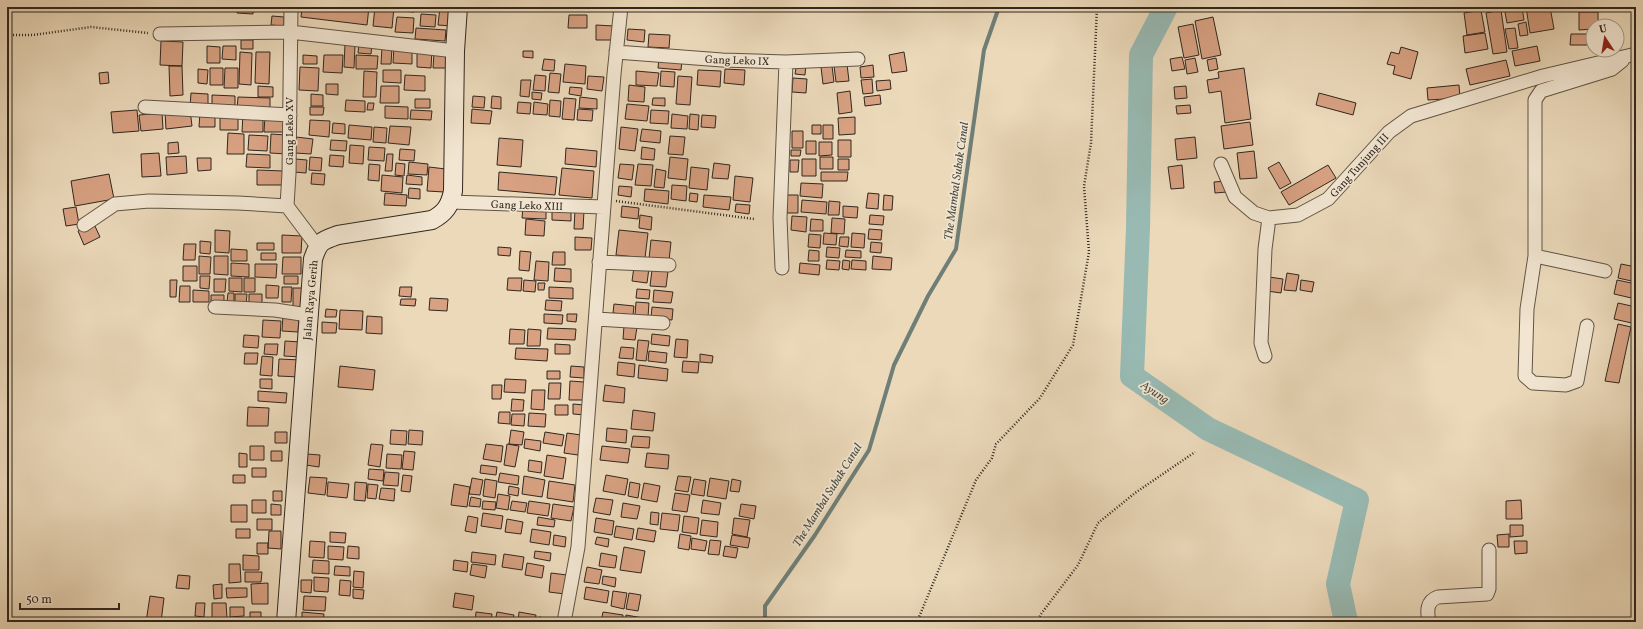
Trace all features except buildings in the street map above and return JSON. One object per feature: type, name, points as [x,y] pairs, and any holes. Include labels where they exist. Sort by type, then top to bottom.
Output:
[{"type":"street","name":"Gang Leko XV","points":[[287,206],[290,115],[290,7]]},
{"type":"street","points":[[451,202],[453,191],[455,51],[458,7]]},
{"type":"street","points":[[564,622],[578,547],[599,262],[621,7]]},
{"type":"street","points":[[160,34],[290,32],[455,51]]},
{"type":"street","name":"Gang Leko IX","points":[[616,52],[722,60],[786,62],[858,59]]},
{"type":"street","points":[[1587,326],[1577,381],[1566,385],[1533,383],[1525,376],[1527,309],[1535,256],[1535,100],[1541,91],[1612,69],[1630,55]]},
{"type":"street","name":"Gang Tunjung III","points":[[1220,164],[1236,196],[1254,213],[1269,218],[1298,215],[1328,199],[1389,132],[1411,116],[1543,76],[1630,55]]},
{"type":"street","points":[[782,268],[780,218],[786,62]]},
{"type":"street","points":[[145,107],[290,115]]},
{"type":"street","points":[[84,225],[102,211],[115,204],[149,202],[238,203],[287,206],[317,246]]},
{"type":"street","name":"Gang Leko XIII","points":[[451,202],[604,204]]},
{"type":"street","name":"Jalan Raya Gerih","points":[[286,622],[308,315],[313,259],[317,246],[324,240],[338,235],[432,220],[441,215],[451,202]]},
{"type":"street","points":[[1265,356],[1261,343],[1265,249],[1269,218]]},
{"type":"street","points":[[1535,256],[1605,271]]},
{"type":"street","points":[[599,262],[669,265]]},
{"type":"street","points":[[215,307],[276,310],[308,315]]},
{"type":"street","points":[[596,319],[663,323]]},
{"type":"street","points":[[1429,622],[1429,603],[1433,599],[1438,597],[1487,594],[1489,589],[1489,550]]},
{"type":"path","points":[[916,622],[976,480],[992,458],[996,444],[1040,398],[1074,344],[1089,252],[1084,186],[1091,143],[1097,7]]},
{"type":"path","points":[[7,35],[33,35],[91,27],[160,34]]},
{"type":"path","points":[[604,204],[754,219]]},
{"type":"path","points":[[1037,622],[1078,565],[1098,523],[1135,493],[1195,452]]},
{"type":"waterway","name":"The Mambal Subak Canal","points":[[765,622],[765,606],[815,535],[869,450],[894,365],[928,296],[956,249],[984,50],[999,7]]},
{"type":"waterway","name":"Ayung","points":[[1166,7],[1141,55],[1138,228],[1132,376],[1208,429],[1357,500],[1338,584],[1346,622]]}]
